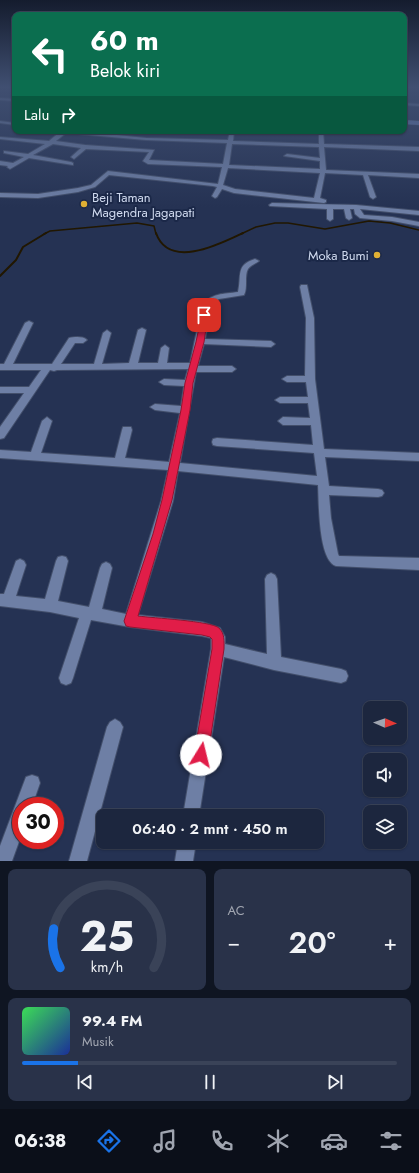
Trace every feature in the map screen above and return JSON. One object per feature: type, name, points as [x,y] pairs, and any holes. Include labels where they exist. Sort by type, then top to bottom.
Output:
[{"type":"street","points":[[0,163],[12,166],[51,143],[61,134]]},
{"type":"street","points":[[105,134],[230,145],[321,145],[419,149]]},
{"type":"street","points":[[215,196],[227,165],[232,134]]},
{"type":"street","points":[[317,200],[323,170],[321,134]]},
{"type":"street","points":[[0,138],[85,147],[149,151]]},
{"type":"street","points":[[149,151],[157,139]]},
{"type":"street","points":[[351,139],[352,146]]},
{"type":"street","points":[[230,145],[250,149]]},
{"type":"street","points":[[74,157],[85,147]]},
{"type":"street","points":[[149,151],[152,152],[146,161],[148,162],[417,176],[419,183]]},
{"type":"street","points":[[6,152],[46,161],[71,164]]},
{"type":"street","points":[[287,156],[322,160]]},
{"type":"street","points":[[0,195],[38,196],[78,190],[93,186],[108,173],[213,184],[244,192],[355,204],[419,213]]},
{"type":"street","points":[[365,173],[373,197]]},
{"type":"street","points":[[272,205],[312,208],[347,207],[355,204]]},
{"type":"street","points":[[355,204],[358,214],[362,217],[392,218],[419,224]]},
{"type":"street","points":[[330,207],[330,219]]},
{"type":"street","points":[[347,207],[349,218]]},
{"type":"street","points":[[130,621],[158,534],[167,500],[189,383],[200,342],[207,302],[223,295],[241,293],[243,289],[241,280],[244,270],[247,264],[254,261]]},
{"type":"street","points":[[304,287],[310,324],[310,379],[314,422],[319,451],[325,518],[332,556],[336,561],[419,564]]},
{"type":"street","points":[[29,323],[4,367],[162,367],[232,370]]},
{"type":"street","points":[[133,367],[142,330]]},
{"type":"street","points":[[97,367],[107,333]]},
{"type":"street","points":[[0,435],[31,390],[51,368],[72,340],[83,340]]},
{"type":"street","points":[[200,342],[271,344]]},
{"type":"street","points":[[162,367],[165,348]]},
{"type":"street","points":[[287,379],[310,379]]},
{"type":"street","points":[[164,382],[189,383]]},
{"type":"street","points":[[0,390],[31,390]]},
{"type":"street","points":[[280,400],[312,400]]},
{"type":"street","points":[[155,407],[185,410]]},
{"type":"street","points":[[34,457],[47,421]]},
{"type":"street","points":[[283,421],[314,422]]},
{"type":"street","points":[[119,462],[127,430]]},
{"type":"street","points":[[217,442],[319,451],[419,457]]},
{"type":"street","points":[[0,454],[173,466],[261,476],[378,494]]},
{"type":"street","points":[[50,606],[62,561]]},
{"type":"street","points":[[20,565],[4,601],[50,606],[130,621],[214,631],[218,637],[218,649],[192,809]]},
{"type":"street","points":[[66,678],[91,613],[106,568]]},
{"type":"street","points":[[271,579],[274,663]]},
{"type":"street","points":[[218,649],[274,663],[341,676]]},
{"type":"street","points":[[78,861],[115,727]]},
{"type":"street","points":[[27,797],[32,783]]},
{"type":"street","points":[[3,861],[12,837]]},
{"type":"street","points":[[184,861],[186,849]]},
{"type":"waterway","points":[[241,234],[256,227],[275,223],[288,223],[325,229],[369,221],[390,223],[419,230]]},
{"type":"waterway","points":[[46,233],[50,231],[137,223],[154,226],[156,234]]},
{"type":"waterway","points":[[0,276],[16,260],[23,247],[46,233]]},
{"type":"waterway","points":[[156,233],[163,244],[172,250],[183,252],[209,248],[243,233]]},
{"type":"place","name":"Beji Taman Magendra Jagapati","points":[[84,204]]},
{"type":"place","name":"Moka Bumi","points":[[377,255]]},
{"type":"route","points":[[201,755],[218,649],[218,637],[214,631],[130,621],[158,534],[167,500],[189,383],[200,342],[204,315]]}]
